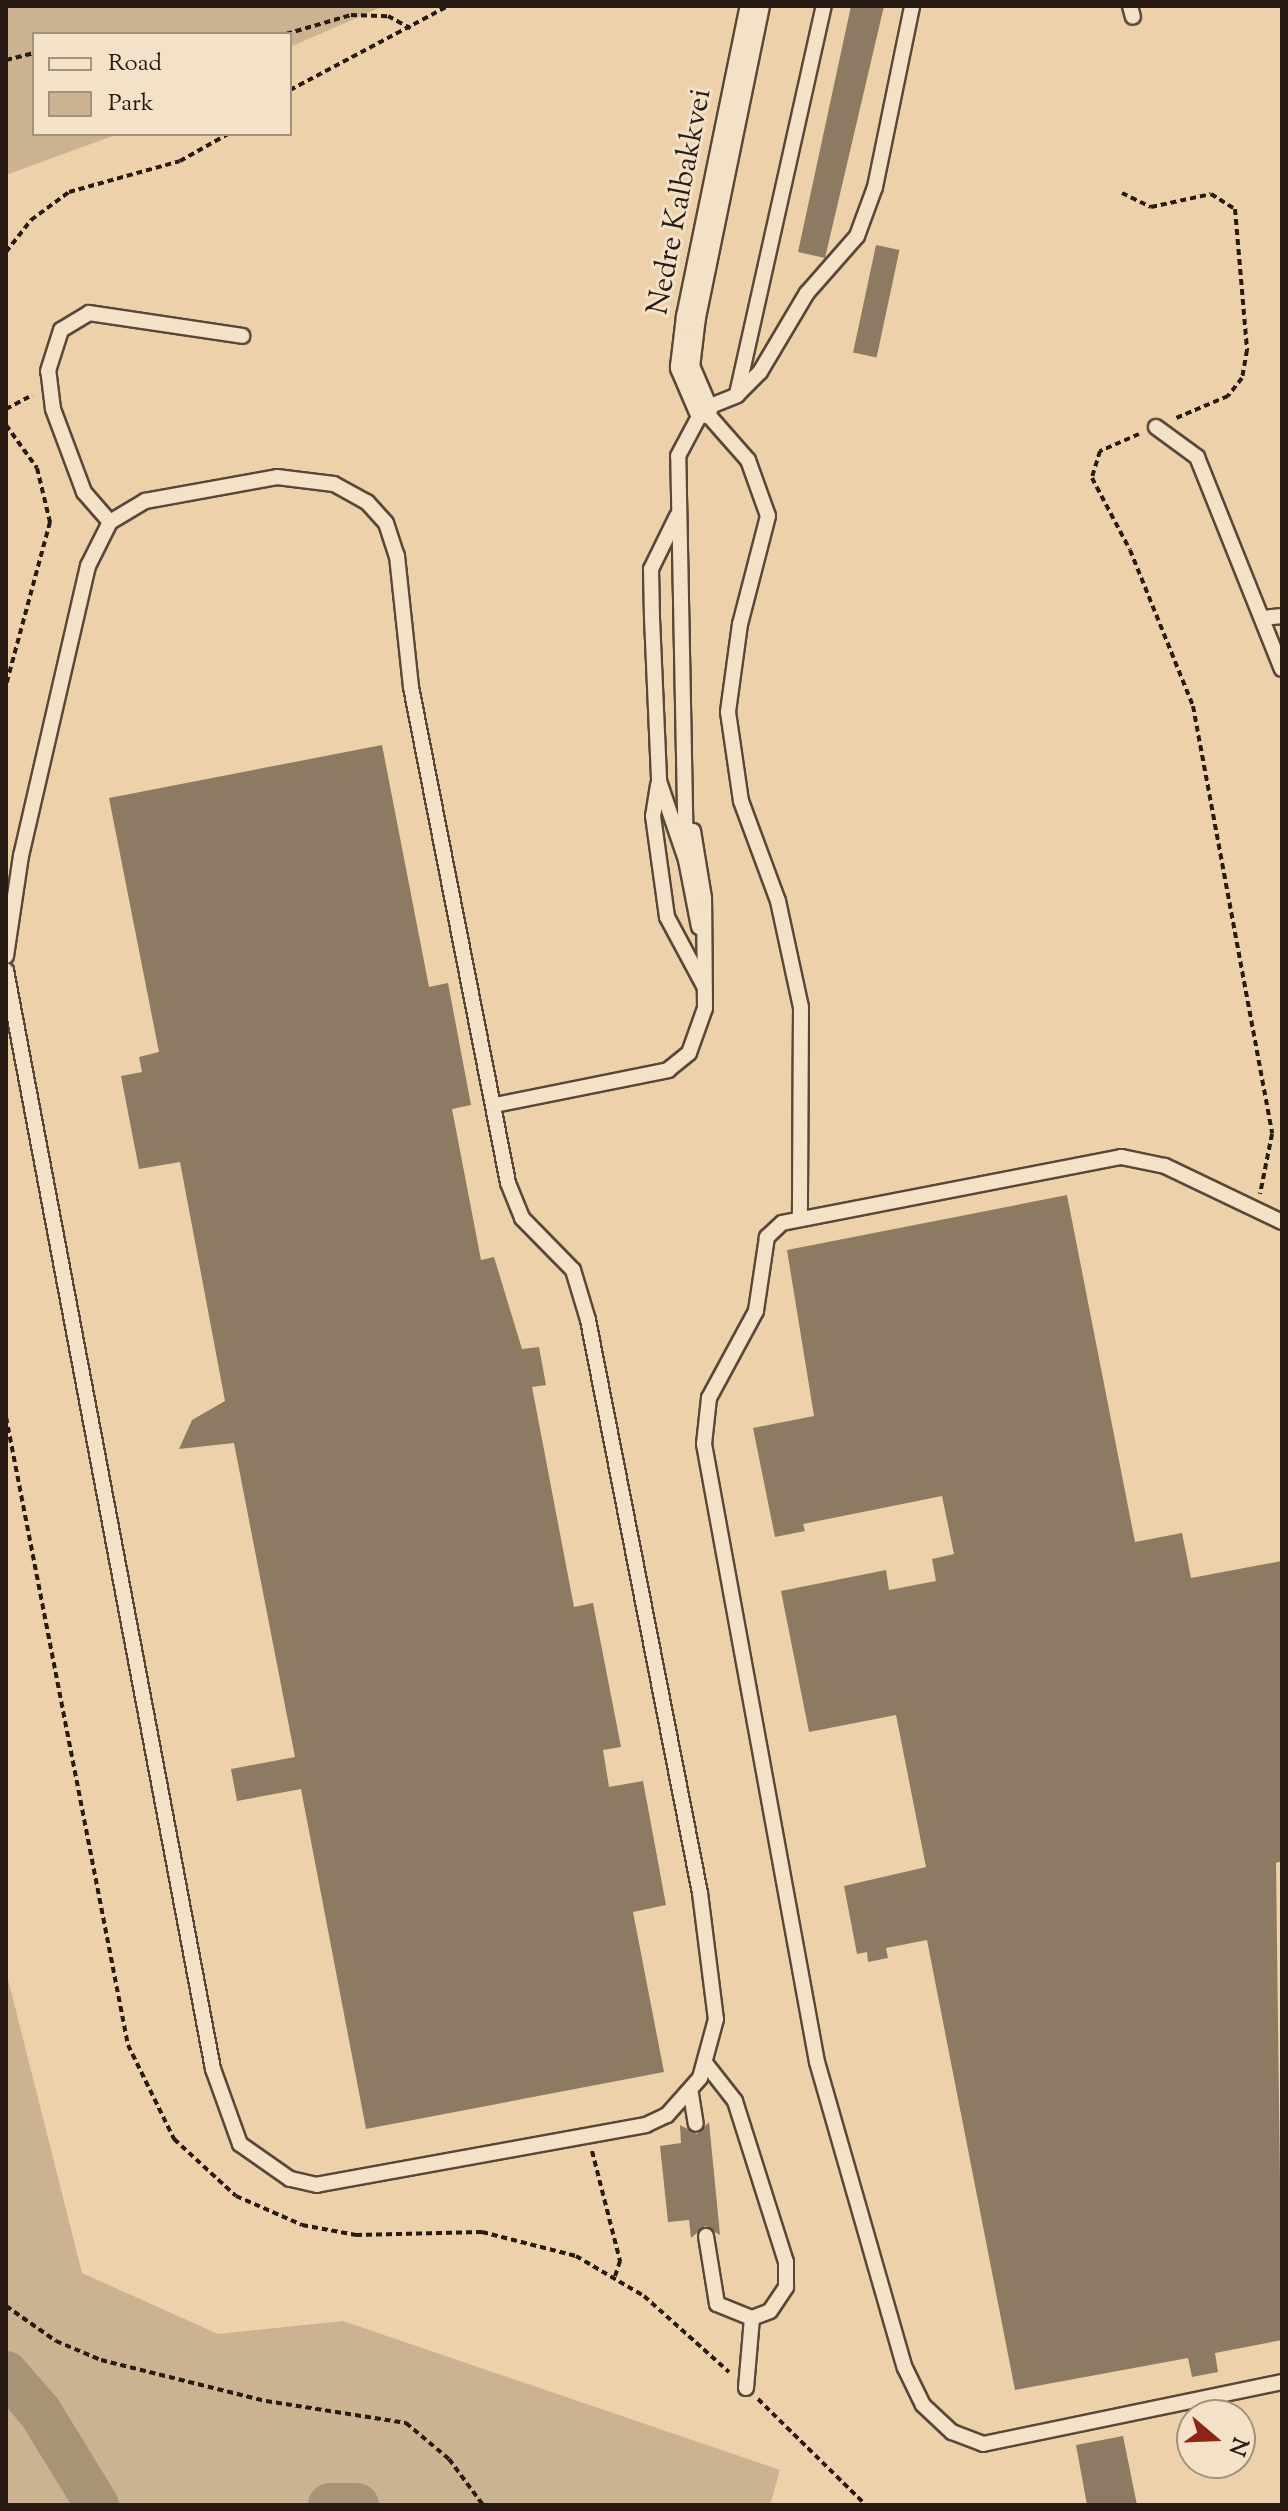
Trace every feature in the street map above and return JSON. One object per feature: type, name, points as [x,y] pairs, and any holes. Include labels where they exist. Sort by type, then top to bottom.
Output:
[{"type":"street","name":"Nedre Kalbakkvei","points":[[703,409],[685,367],[691,317],[755,6]]},
{"type":"lane","points":[[737,395],[824,6]]},
{"type":"lane","points":[[686,860],[690,823],[678,456],[703,409],[737,395],[861,226],[912,6]]},
{"type":"lane","points":[[110,522],[84,492],[53,409],[48,371],[61,330],[89,313],[242,336]]},
{"type":"lane","points":[[703,409],[748,460],[768,516],[740,624],[728,712],[741,801],[778,901],[801,1007],[800,1218]]},
{"type":"lane","points":[[1156,427],[1197,457],[1282,669]]},
{"type":"lane","points":[[6,956],[21,856],[88,566],[110,522],[145,501],[296,477],[355,493],[386,523],[397,556],[411,687],[502,1104],[515,1206],[564,1256],[588,1320],[715,1988],[706,2064],[691,2094],[646,2125],[317,2185],[250,2154],[231,2128],[210,2054],[6,970]]},
{"type":"lane","points":[[679,513],[651,569],[659,781],[653,816],[667,917],[705,987]]},
{"type":"lane","points":[[1263,618],[1282,616]]},
{"type":"lane","points":[[502,1104],[668,1070],[697,1042],[705,987],[699,927],[686,860],[659,781]]},
{"type":"lane","points":[[690,823],[704,898],[699,927]]},
{"type":"lane","points":[[1282,1222],[1165,1166],[1121,1157],[800,1218],[767,1237],[756,1311],[714,1385],[704,1444],[794,1961],[905,2368],[923,2405],[952,2432],[983,2444],[1282,2382]]},
{"type":"lane","points":[[706,2064],[735,2101],[786,2262],[778,2302],[752,2318]]},
{"type":"lane","points":[[691,2094],[696,2124]]},
{"type":"lane","points":[[706,2236],[717,2304],[752,2318]]},
{"type":"lane","points":[[746,2388],[752,2318]]},
{"type":"path","points":[[292,89],[411,29],[448,6]]},
{"type":"path","points":[[292,32],[351,15],[388,16],[411,29]]},
{"type":"path","points":[[6,60],[32,54]]},
{"type":"path","points":[[6,252],[31,220],[69,192],[180,161],[224,136]]},
{"type":"path","points":[[1122,193],[1151,207],[1211,194],[1235,209],[1247,350],[1242,378],[1228,396],[1100,451],[1092,478],[1130,550],[1193,706],[1272,1134],[1269,1174],[1254,1207]]},
{"type":"path","points":[[6,409],[17,402]]},
{"type":"path","points":[[6,425],[37,468],[50,522],[6,685]]},
{"type":"path","points":[[6,1417],[128,2045],[164,2126],[224,2187],[289,2222],[356,2235],[496,2233],[551,2247],[615,2276],[746,2388],[866,2505]]},
{"type":"path","points":[[589,2134],[620,2261],[615,2276]]},
{"type":"path","points":[[6,2306],[56,2341],[101,2360],[266,2401],[406,2423],[449,2459],[483,2505]]},
{"type":"green space","points":[[6,6],[384,6],[292,46],[292,32],[32,32],[32,136],[113,136],[6,175]]},
{"type":"green space","points":[[6,1971],[82,2273],[218,2334],[343,2321],[780,2470],[770,2505],[6,2505]]},
{"type":"building","points":[[851,6],[884,6],[825,258],[798,252]]},
{"type":"building","points":[[876,245],[899,250],[877,358],[853,353]]},
{"type":"building","points":[[382,745],[429,987],[448,983],[471,1105],[452,1109],[481,1260],[494,1257],[522,1349],[539,1347],[546,1385],[532,1387],[574,1607],[593,1603],[621,1747],[603,1750],[609,1787],[643,1781],[666,1905],[633,1912],[664,2072],[366,2129],[301,1789],[237,1801],[231,1769],[295,1757],[234,1443],[179,1449],[192,1420],[225,1401],[180,1162],[139,1169],[121,1076],[142,1072],[139,1057],[159,1052],[109,798]]},
{"type":"building","points":[[1067,1195],[1135,1542],[1182,1533],[1191,1578],[1282,1561],[1282,1861],[1276,1863],[1282,2340],[1215,2353],[1218,2372],[1192,2377],[1188,2358],[1015,2390],[927,1940],[886,1948],[888,1958],[868,1962],[867,1952],[857,1954],[844,1886],[926,1867],[896,1715],[809,1732],[781,1591],[886,1570],[889,1590],[936,1581],[932,1559],[954,1554],[942,1496],[803,1524],[805,1531],[775,1537],[753,1428],[814,1416],[787,1250]]},
{"type":"building","points":[[709,2122],[720,2235],[705,2226],[691,2238],[689,2220],[668,2222],[660,2146],[681,2143],[680,2125],[697,2134]]},
{"type":"building","points":[[1123,2436],[1137,2505],[1087,2505],[1076,2445]]},
{"type":"waterway","points":[[6,2373],[40,2412],[97,2505]]},
{"type":"waterway","points":[[330,2505],[357,2505]]}]
